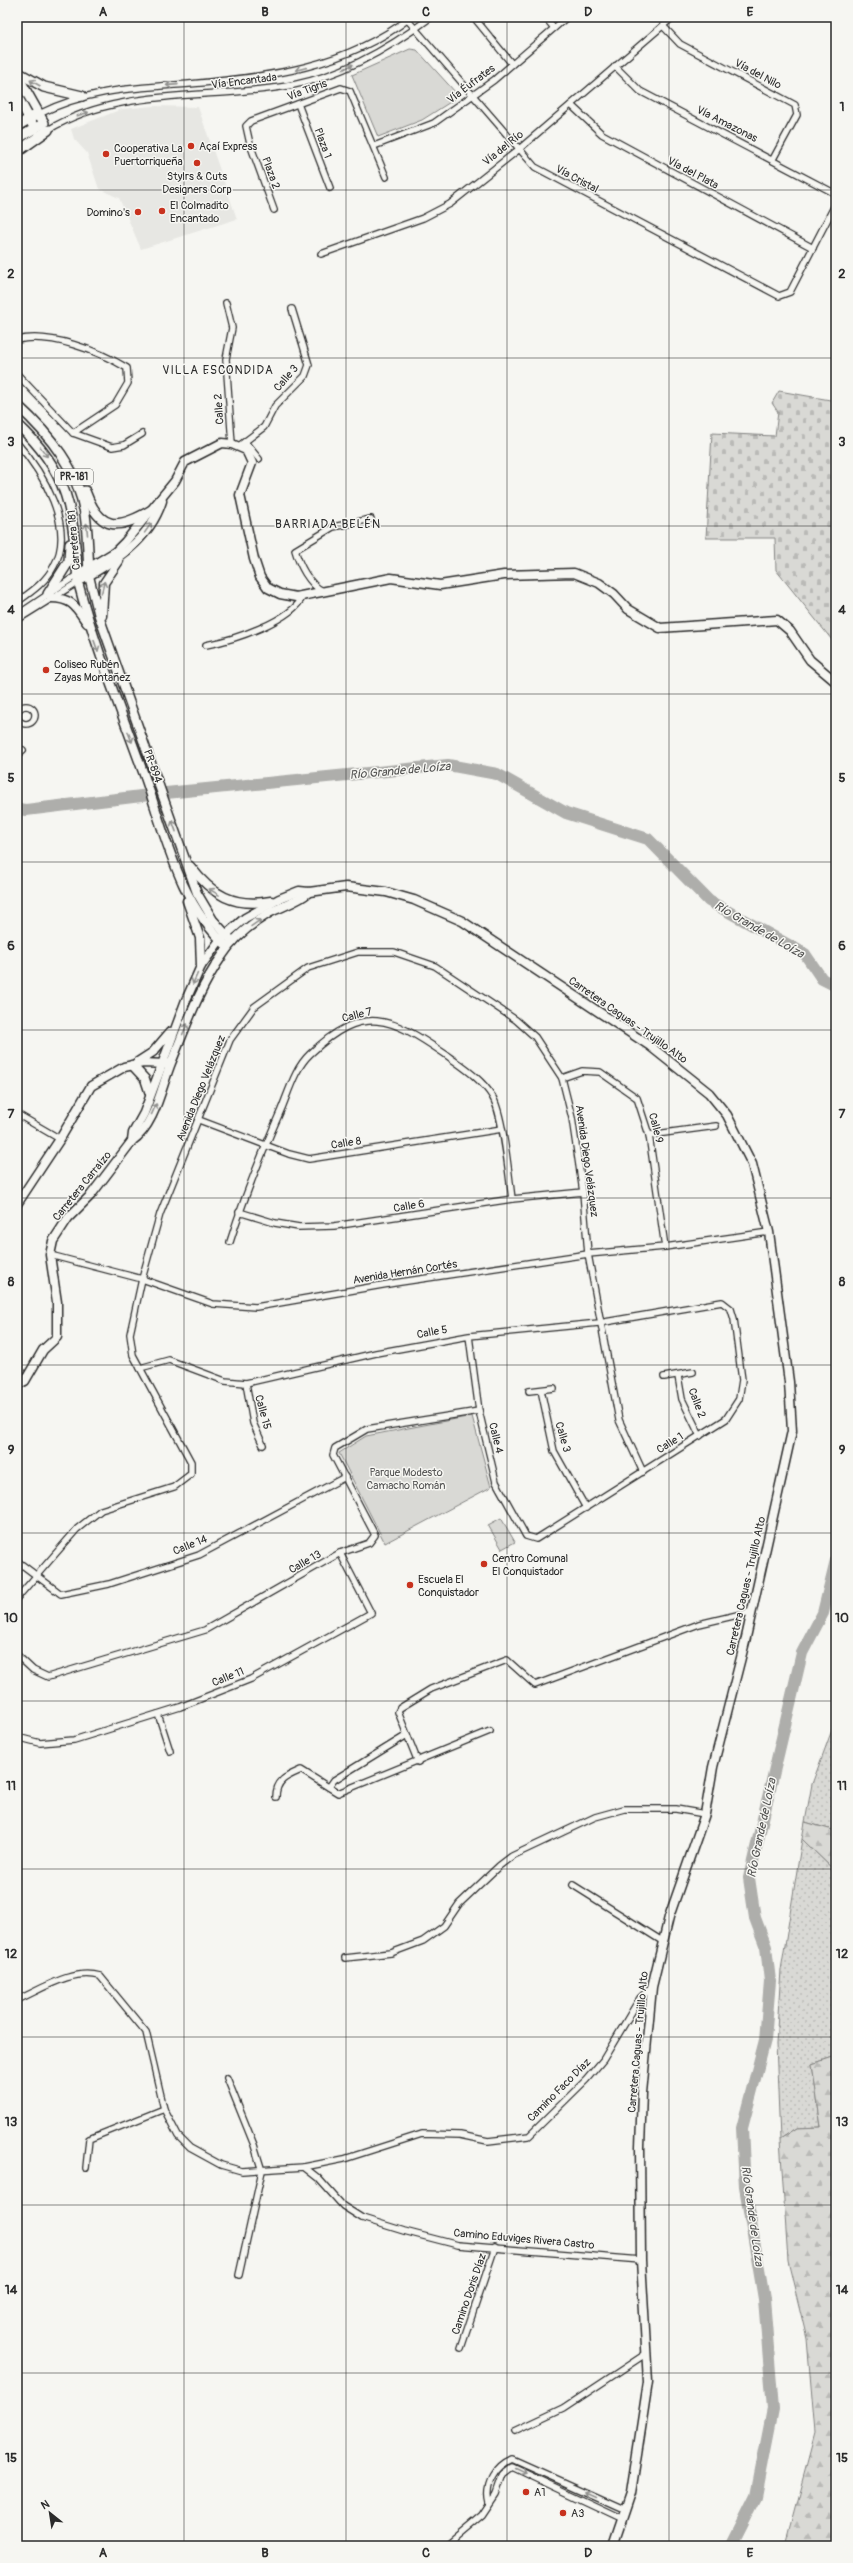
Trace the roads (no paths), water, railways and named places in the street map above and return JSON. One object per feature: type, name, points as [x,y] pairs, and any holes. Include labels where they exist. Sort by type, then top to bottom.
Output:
[{"type":"main road","points":[[17,73],[44,88],[82,96]]},
{"type":"main road","points":[[17,73],[46,127]]},
{"type":"main road","points":[[17,96],[35,128]]},
{"type":"main road","points":[[17,126],[39,114]]},
{"type":"main road","points":[[17,139],[35,128],[46,127]]},
{"type":"main road","points":[[17,152],[46,127]]},
{"type":"main road","name":"Carretera 181","points":[[17,405],[51,440],[69,466],[79,490],[85,515],[89,572]]},
{"type":"main road","name":"Carretera 181","points":[[17,424],[39,445],[55,471],[70,507],[78,578]]},
{"type":"main road","points":[[69,466],[76,472],[94,513],[103,520],[117,526],[125,524],[152,510]]},
{"type":"main road","points":[[50,596],[69,561],[69,532],[73,526]]},
{"type":"street","name":"Vía Encantada","points":[[46,127],[117,105],[294,85],[341,71],[397,42],[431,17]]},
{"type":"street","points":[[545,17],[554,28]]},
{"type":"street","name":"Vía Éufrates","points":[[374,146],[434,123],[474,95],[567,17]]},
{"type":"street","name":"Vía del Río","points":[[321,254],[423,218],[450,204],[518,150],[673,17]]},
{"type":"street","name":"Vía Encantada","points":[[39,114],[82,96],[110,90],[204,82],[291,71],[337,60],[390,32],[408,18]]},
{"type":"street","name":"Vía Cristal","points":[[408,18],[474,95],[518,150],[535,167],[549,176],[779,296],[790,292],[813,248]]},
{"type":"street","points":[[476,20],[512,64]]},
{"type":"street","name":"Vía del Nilo","points":[[663,26],[680,44],[795,105],[797,114],[773,159]]},
{"type":"street","name":"Vía Amazonas","points":[[615,66],[640,91],[773,159],[836,194]]},
{"type":"street","name":"Vía Tigris","points":[[250,121],[341,88],[350,91],[386,177]]},
{"type":"street","name":"Plaza 1","points":[[298,104],[330,188]]},
{"type":"street","name":"Vía del Plata","points":[[571,105],[602,134],[813,248]]},
{"type":"street","name":"Plaza 2","points":[[250,121],[246,126],[246,134],[274,210]]},
{"type":"street","points":[[813,248],[836,203]]},
{"type":"street","name":"Calle 2","points":[[226,302],[232,328],[226,359],[238,444]]},
{"type":"street","name":"Calle 3","points":[[238,444],[264,427],[275,406],[305,376],[309,365],[292,309]]},
{"type":"street","points":[[17,340],[44,338],[106,355],[127,368],[128,384],[115,405],[73,433]]},
{"type":"street","points":[[17,374],[73,433],[112,447],[124,445],[142,434]]},
{"type":"street","points":[[17,443],[40,472],[47,486],[57,514],[60,543],[59,553],[49,575],[17,602]]},
{"type":"street","points":[[238,444],[249,454],[252,463],[240,495],[260,577],[268,588],[280,594],[303,596],[391,578],[440,585],[504,575],[574,573],[599,582],[614,594],[628,609],[660,628],[777,620],[790,632],[810,660],[836,682]]},
{"type":"street","points":[[89,572],[120,548],[164,495],[185,462],[215,445],[238,444],[259,459]]},
{"type":"street","points":[[102,625],[102,594],[104,583],[123,555],[142,537],[158,513],[164,495]]},
{"type":"street","points":[[325,592],[313,583],[299,564],[295,550],[333,527],[371,519]]},
{"type":"street","points":[[17,615],[78,578],[123,555]]},
{"type":"street","name":"PR-894","points":[[89,572],[102,625],[197,893],[222,938]]},
{"type":"street","name":"PR-894","points":[[78,578],[90,627],[185,890],[203,921],[230,945]]},
{"type":"street","points":[[17,620],[50,596],[61,598],[73,603],[90,627]]},
{"type":"street","points":[[206,645],[262,628],[282,615],[293,611],[303,596]]},
{"type":"street","points":[[17,755],[23,750]]},
{"type":"street","points":[[187,862],[208,888],[224,898],[253,903],[279,899]]},
{"type":"street","name":"Carretera Caguas - Trujillo Alto","points":[[161,1063],[201,966],[222,938],[244,918],[279,899],[299,891],[309,892],[346,888],[386,892],[414,900],[462,921],[650,1046],[709,1093],[727,1115],[752,1164],[769,1232],[789,1382],[792,1431],[750,1612],[745,1642],[713,1767],[705,1814],[662,1941],[652,1987],[642,2093],[641,2260],[648,2382],[626,2510],[613,2546]]},
{"type":"street","points":[[185,890],[200,938],[201,966]]},
{"type":"street","name":"Carretera Caguas - Trujillo Alto","points":[[132,1141],[138,1137],[152,1113],[170,1065],[201,992],[211,972],[230,945],[268,914],[302,899],[309,892]]},
{"type":"street","name":"Avenida Diego Velázquez","points":[[17,1598],[78,1529],[101,1510],[174,1486],[191,1474],[190,1462],[133,1355],[130,1334],[142,1279],[160,1214],[230,1040],[254,1007],[308,968],[358,952],[394,952],[435,966],[516,1020],[535,1037],[562,1078],[572,1118],[583,1192],[588,1254],[599,1323],[618,1420],[643,1472]]},
{"type":"street","name":"Calle 7","points":[[230,1242],[239,1212],[295,1076],[309,1055],[338,1031],[372,1020],[386,1020],[411,1031],[471,1073],[493,1096],[502,1129],[512,1199]]},
{"type":"street","points":[[132,1066],[153,1052],[175,1027]]},
{"type":"street","points":[[17,1204],[60,1139],[91,1086],[113,1072],[143,1063],[161,1063],[170,1065]]},
{"type":"street","name":"Carretera Carraízo","points":[[17,1385],[25,1381],[43,1350],[57,1337],[57,1302],[50,1255],[54,1241],[68,1218],[91,1195],[132,1141],[133,1133],[150,1095],[161,1063]]},
{"type":"street","points":[[132,1066],[145,1079],[150,1095]]},
{"type":"street","name":"Calle 9","points":[[562,1078],[582,1071],[600,1072],[636,1098],[649,1135],[665,1247]]},
{"type":"street","points":[[17,1114],[60,1139]]},
{"type":"street","name":"Calle 8","points":[[199,1120],[309,1159],[502,1129]]},
{"type":"street","points":[[649,1135],[716,1126]]},
{"type":"street","name":"Calle 6","points":[[239,1212],[275,1223],[299,1227],[334,1226],[512,1199],[583,1192]]},
{"type":"street","name":"Avenida Hernán Cortés","points":[[50,1255],[142,1279],[213,1304],[256,1307],[394,1283],[588,1254],[665,1247],[769,1232]]},
{"type":"street","name":"Calle 5","points":[[140,1368],[169,1360],[225,1382],[246,1383],[376,1353],[469,1336],[599,1323],[722,1302],[731,1309]]},
{"type":"street","name":"Calle 1","points":[[526,1536],[536,1539],[726,1419],[739,1399],[742,1380],[731,1309]]},
{"type":"street","name":"Calle 4","points":[[469,1336],[480,1411],[496,1482],[526,1536]]},
{"type":"street","points":[[664,1377],[678,1376],[693,1372]]},
{"type":"street","name":"Calle 2","points":[[678,1376],[682,1399],[700,1436]]},
{"type":"street","name":"Calle 15","points":[[246,1383],[253,1423],[263,1445]]},
{"type":"street","points":[[529,1391],[554,1388]]},
{"type":"street","name":"Calle 3","points":[[542,1390],[554,1451],[586,1508]]},
{"type":"street","name":"Calle 13","points":[[17,1655],[34,1670],[48,1677],[146,1649],[205,1630],[340,1554],[369,1543],[375,1535],[334,1455],[335,1448],[367,1429],[480,1411]]},
{"type":"street","name":"Calle 14","points":[[17,1561],[36,1577],[62,1594],[116,1582],[199,1555],[345,1477]]},
{"type":"street","name":"Calle 11","points":[[17,1738],[40,1743],[74,1740],[158,1714],[250,1678],[371,1613],[340,1554]]},
{"type":"street","points":[[418,1762],[398,1712],[400,1708],[432,1689],[500,1661],[507,1660],[535,1685],[699,1624],[750,1612]]},
{"type":"street","points":[[158,1714],[170,1751]]},
{"type":"street","points":[[276,1797],[276,1790],[280,1781],[301,1770],[338,1793],[418,1762],[490,1731]]},
{"type":"street","points":[[329,1787],[334,1780],[407,1735]]},
{"type":"street","points":[[345,1958],[391,1954],[423,1941],[444,1926],[459,1904],[499,1866],[512,1856],[595,1817],[624,1809],[676,1809],[705,1814]]},
{"type":"street","points":[[573,1886],[662,1941]]},
{"type":"street","points":[[17,2000],[74,1975],[89,1973],[100,1976],[146,2032],[164,2109],[178,2136],[190,2148],[221,2165],[242,2171],[262,2172],[304,2167]]},
{"type":"street","name":"Camino Faco Díaz","points":[[304,2167],[344,2159],[422,2134],[460,2135],[488,2141],[529,2136],[586,2080],[603,2060],[640,1998],[652,1987]]},
{"type":"street","points":[[227,2078],[254,2145],[262,2172],[239,2275]]},
{"type":"street","points":[[86,2168],[89,2139],[164,2109]]},
{"type":"street","name":"Camino Eduviges Rivera Castro","points":[[304,2167],[318,2178],[343,2206],[362,2218],[458,2245],[641,2260]]},
{"type":"street","name":"Camino Doris Díaz","points":[[461,2348],[495,2247]]},
{"type":"street","points":[[514,2431],[564,2408],[647,2353]]},
{"type":"street","points":[[489,2502],[487,2488],[495,2473],[501,2464],[512,2459],[626,2510]]},
{"type":"street","points":[[445,2546],[482,2515],[489,2502],[496,2494],[503,2474],[512,2467],[623,2519]]},
{"type":"waterway","name":"Río Grande de Loíza","points":[[17,809],[26,810],[166,793],[448,765],[497,774],[566,813],[648,839],[709,901],[805,954],[822,979],[836,986]]},
{"type":"waterway","name":"Río Grande de Loíza","points":[[731,2546],[756,2496],[773,2409],[764,2299],[745,2187],[742,2128],[765,2040],[770,1981],[766,1947],[755,1918],[749,1878],[802,1653],[823,1613],[836,1560]]},
{"type":"place","name":"Açaí Express","points":[[191,146]]},
{"type":"place","name":"Cooperativa La Puertorriqueña","points":[[106,154]]},
{"type":"place","name":"Stylrs & Cuts Designers Corp","points":[[197,163]]},
{"type":"place","name":"El Colmadito Encantado","points":[[162,211]]},
{"type":"place","name":"Domino's","points":[[138,212]]},
{"type":"place","name":"Coliseo Rubén Zayas Montañez","points":[[46,670]]},
{"type":"place","name":"Centro Comunal El Conquistador","points":[[484,1564]]},
{"type":"place","name":"Escuela El Conquistador","points":[[410,1585]]},
{"type":"place","name":"A1","points":[[526,2492]]},
{"type":"place","name":"A3","points":[[563,2513]]},
{"type":"district","name":"VILLA ESCONDIDA","points":[[218,370]]},
{"type":"district","name":"BARRIADA BELÉN","points":[[328,524]]},
{"type":"park label","name":"Parque Modesto Camacho Román","points":[[406,1478]]}]
